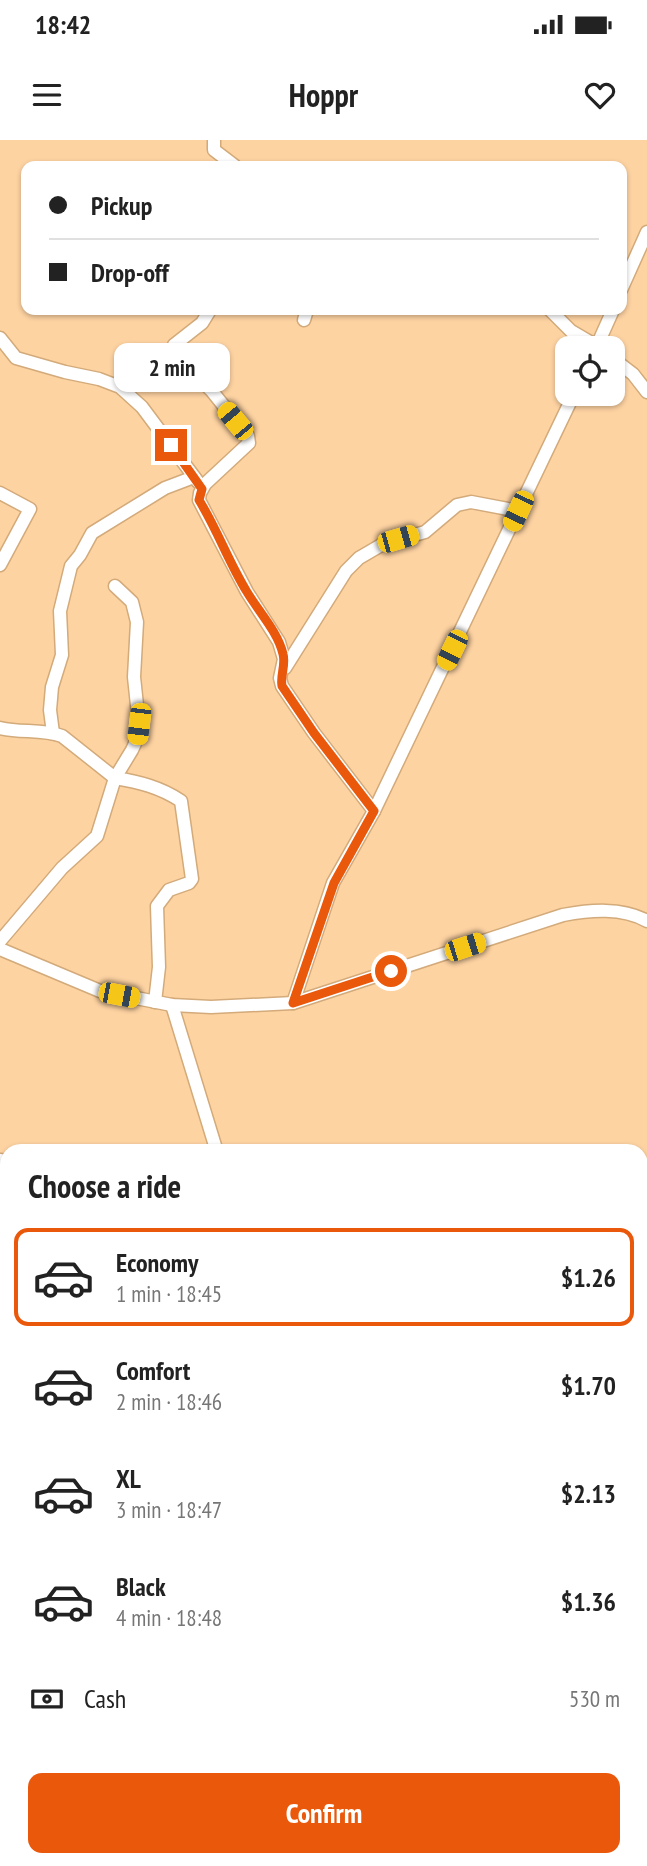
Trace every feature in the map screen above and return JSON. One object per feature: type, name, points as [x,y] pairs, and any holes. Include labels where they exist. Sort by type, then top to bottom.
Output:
[{"type":"street","points":[[214,140],[214,150],[228,161]]},
{"type":"street","points":[[627,277],[647,232]]},
{"type":"street","points":[[207,315],[202,323],[174,345],[185,366],[211,390],[248,436],[249,443],[202,489],[199,500],[247,592],[279,642],[284,659],[282,686],[374,811]]},
{"type":"street","points":[[555,315],[579,336]]},
{"type":"street","points":[[602,336],[611,315]]},
{"type":"street","points":[[0,338],[16,358],[120,387],[142,407],[202,489]]},
{"type":"street","points":[[625,368],[647,392]]},
{"type":"street","points":[[293,1003],[334,883],[374,811],[568,406]]},
{"type":"street","points":[[53,733],[50,710],[52,687],[62,655],[60,611],[71,566],[92,533],[165,488],[194,477]]},
{"type":"street","points":[[0,493],[30,509],[0,565]]},
{"type":"street","points":[[281,674],[346,571],[359,558],[383,544],[425,532],[457,505],[471,502],[518,511]]},
{"type":"street","points":[[0,941],[62,868],[97,836],[110,774],[123,764],[137,739],[139,724],[134,677],[137,622],[132,602],[115,586]]},
{"type":"street","points":[[0,728],[53,733],[75,745],[110,774],[166,791],[181,801],[192,879],[189,883],[169,890],[157,906],[159,967],[155,1002]]},
{"type":"street","points":[[0,949],[100,991],[172,1005],[211,1007],[293,1003],[563,915],[612,911],[647,921]]},
{"type":"street","points":[[172,1005],[215,1144]]},
{"type":"route","points":[[171,445],[202,489],[199,500],[217,538],[279,642],[284,659],[282,686],[374,811],[334,883],[293,1003],[391,971]]}]
